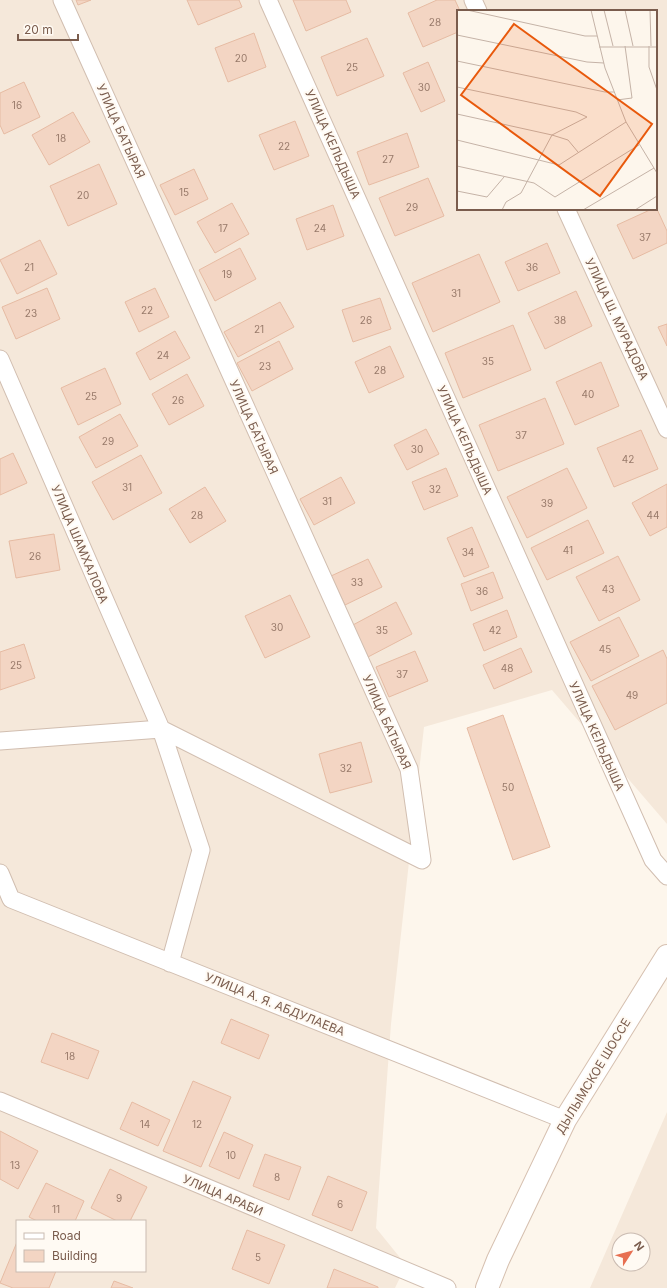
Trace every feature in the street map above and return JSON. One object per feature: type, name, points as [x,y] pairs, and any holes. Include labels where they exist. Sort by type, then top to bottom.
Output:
[{"type":"main road","name":"ДЫЛЫМСКОЕ ШОССЕ","points":[[487,1288],[498,1260],[565,1120],[665,962]]},
{"type":"street","name":"УЛИЦА БАТЫРАЯ","points":[[62,0],[409,769],[422,860],[161,729]]},
{"type":"street","name":"УЛИЦА КЕЛЬДЫША","points":[[268,0],[653,860],[667,876]]},
{"type":"street","points":[[473,0],[478,10]]},
{"type":"street","name":"УЛИЦА Ш. МУРАДОВА","points":[[566,210],[667,428]]},
{"type":"street","name":"УЛИЦА ШАМХАЛОВА","points":[[0,360],[161,729],[201,850],[170,963]]},
{"type":"street","points":[[0,741],[161,729]]},
{"type":"street","name":"УЛИЦА А. Я. АБДУЛАЕВА","points":[[0,873],[11,900],[565,1120]]},
{"type":"street","name":"УЛИЦА АРАБИ","points":[[0,1101],[447,1288]]},
{"type":"shaded area","points":[[0,0],[667,0],[667,824],[552,690],[424,727],[391,1024],[376,1228],[406,1265],[395,1288],[0,1288]]},
{"type":"shaded area","points":[[667,1112],[667,1288],[590,1288],[611,1240],[611,1272],[651,1272],[651,1232],[614,1232]]},
{"type":"building","points":[[76,0],[91,0],[78,5]]},
{"type":"building","points":[[187,0],[239,0],[242,7],[198,25]]},
{"type":"building","points":[[293,0],[346,0],[351,12],[306,31]]},
{"type":"building","points":[[437,0],[455,0],[460,10],[457,10],[457,32],[423,47],[408,13]]},
{"type":"building","points":[[254,33],[266,67],[228,82],[215,48]]},
{"type":"building","points":[[367,38],[384,76],[337,96],[321,57]]},
{"type":"building","points":[[428,62],[445,101],[421,112],[403,73]]},
{"type":"building","points":[[24,82],[40,117],[4,134],[0,125],[0,93]]},
{"type":"building","points":[[73,112],[90,142],[49,165],[32,135]]},
{"type":"building","points":[[295,121],[309,156],[274,170],[259,135]]},
{"type":"building","points":[[407,133],[419,167],[369,185],[357,152]]},
{"type":"building","points":[[99,164],[117,204],[68,226],[50,186]]},
{"type":"building","points":[[194,169],[208,199],[175,215],[160,185]]},
{"type":"building","points":[[428,178],[444,216],[395,236],[379,198]]},
{"type":"building","points":[[232,203],[249,234],[215,253],[197,222]]},
{"type":"building","points":[[333,205],[344,236],[307,250],[296,219]]},
{"type":"building","points":[[657,209],[667,231],[667,243],[633,259],[617,225],[650,210]]},
{"type":"building","points":[[40,240],[57,274],[17,294],[0,260]]},
{"type":"building","points":[[547,243],[560,273],[518,291],[505,262]]},
{"type":"building","points":[[240,248],[256,279],[215,301],[199,270]]},
{"type":"building","points":[[479,254],[500,302],[433,332],[412,283]]},
{"type":"building","points":[[47,288],[60,319],[16,339],[2,307]]},
{"type":"building","points":[[155,288],[169,317],[139,332],[125,302]]},
{"type":"building","points":[[576,291],[592,326],[545,349],[528,313]]},
{"type":"building","points":[[380,298],[391,329],[353,342],[342,310]]},
{"type":"building","points":[[280,302],[294,327],[238,357],[224,332]]},
{"type":"building","points":[[667,324],[667,346],[658,327]]},
{"type":"building","points":[[513,325],[531,370],[463,398],[445,353]]},
{"type":"building","points":[[175,331],[190,358],[150,380],[136,353]]},
{"type":"building","points":[[279,341],[293,369],[252,391],[237,363]]},
{"type":"building","points":[[390,346],[404,377],[369,393],[355,362]]},
{"type":"building","points":[[601,362],[619,406],[575,425],[556,382]]},
{"type":"building","points":[[105,368],[121,404],[78,425],[61,388]]},
{"type":"building","points":[[187,374],[204,406],[169,425],[152,394]]},
{"type":"building","points":[[545,398],[564,444],[498,471],[479,425]]},
{"type":"building","points":[[120,414],[138,446],[96,468],[79,437]]},
{"type":"building","points":[[426,429],[439,454],[407,470],[394,445]]},
{"type":"building","points":[[641,430],[658,469],[614,487],[597,448]]},
{"type":"building","points":[[13,453],[27,483],[0,495],[0,459]]},
{"type":"building","points":[[141,455],[162,493],[113,520],[92,482]]},
{"type":"building","points":[[446,468],[458,496],[424,510],[412,482]]},
{"type":"building","points":[[567,468],[587,508],[527,538],[507,497]]},
{"type":"building","points":[[341,477],[355,503],[314,525],[300,499]]},
{"type":"building","points":[[667,484],[667,527],[650,536],[632,503]]},
{"type":"building","points":[[205,487],[226,521],[190,543],[169,509]]},
{"type":"building","points":[[588,520],[604,553],[547,580],[531,548]]},
{"type":"building","points":[[472,527],[489,567],[464,577],[447,538]]},
{"type":"building","points":[[54,534],[60,570],[16,578],[9,541]]},
{"type":"building","points":[[618,556],[640,600],[599,621],[576,577]]},
{"type":"building","points":[[368,559],[382,587],[345,605],[331,576]]},
{"type":"building","points":[[493,572],[503,598],[471,611],[461,584]]},
{"type":"building","points":[[290,595],[310,637],[265,658],[245,616]]},
{"type":"building","points":[[396,602],[412,634],[368,657],[351,626]]},
{"type":"building","points":[[507,610],[517,637],[484,651],[473,624]]},
{"type":"building","points":[[619,617],[639,656],[591,681],[570,642]]},
{"type":"building","points":[[24,644],[35,678],[0,690],[0,652]]},
{"type":"building","points":[[521,648],[532,672],[494,689],[483,665]]},
{"type":"building","points":[[663,650],[667,659],[667,703],[615,730],[592,686]]},
{"type":"building","points":[[415,651],[428,681],[389,697],[376,667]]},
{"type":"building","points":[[503,715],[550,847],[513,860],[467,728]]},
{"type":"building","points":[[361,742],[372,782],[330,793],[319,754]]},
{"type":"building","points":[[231,1019],[269,1035],[259,1059],[221,1043]]},
{"type":"building","points":[[52,1033],[99,1051],[88,1079],[41,1062]]},
{"type":"building","points":[[193,1081],[231,1097],[201,1167],[163,1151]]},
{"type":"building","points":[[132,1102],[170,1120],[158,1146],[120,1129]]},
{"type":"building","points":[[0,1131],[38,1151],[18,1189],[0,1179]]},
{"type":"building","points":[[224,1132],[253,1145],[239,1179],[209,1166]]},
{"type":"building","points":[[265,1154],[301,1167],[289,1200],[253,1186]]},
{"type":"building","points":[[110,1169],[147,1187],[130,1220],[115,1220],[91,1208]]},
{"type":"building","points":[[328,1176],[367,1192],[352,1231],[312,1215]]},
{"type":"building","points":[[46,1183],[84,1201],[75,1220],[35,1220],[29,1217]]},
{"type":"building","points":[[247,1230],[285,1245],[269,1284],[232,1269]]},
{"type":"building","points":[[16,1244],[16,1272],[56,1272],[49,1288],[13,1288],[0,1283]]},
{"type":"building","points":[[334,1269],[378,1287],[378,1288],[327,1288]]},
{"type":"building","points":[[114,1281],[133,1288],[111,1288]]}]
